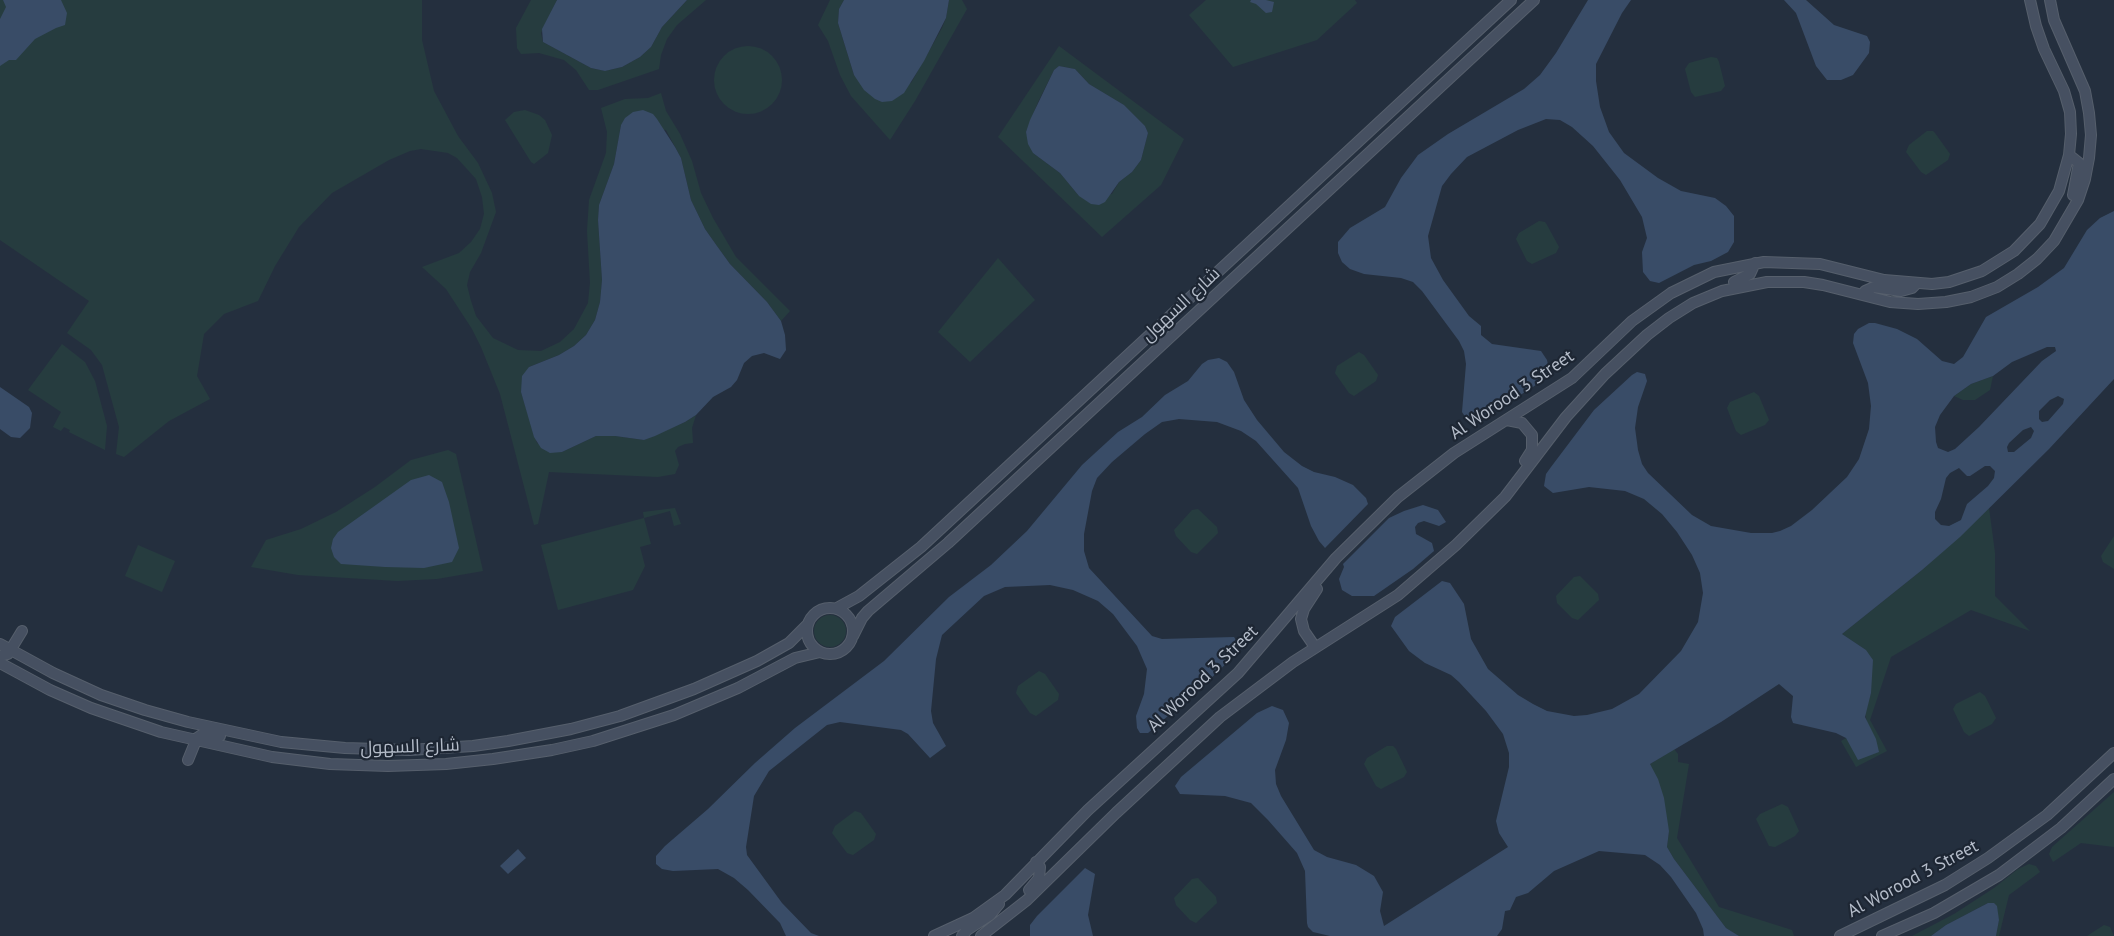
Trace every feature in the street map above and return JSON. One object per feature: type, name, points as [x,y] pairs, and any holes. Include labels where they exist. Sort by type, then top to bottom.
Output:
[{"type":"street","name":"شارع السهول","points":[[837,608],[859,596],[921,547],[1511,0]]},
{"type":"street","name":"شارع السهول","points":[[853,636],[868,610],[955,536],[1534,0]]},
{"type":"street","name":"Al Worood 3 Street","points":[[934,936],[972,918],[1004,894],[1088,810],[1238,673],[1336,558],[1413,484],[1454,454],[1572,378],[1632,321],[1670,293],[1714,272],[1755,263],[1820,264],[1884,280],[1915,284],[1940,283],[1965,278],[1990,266],[2014,251],[2040,224],[2050,208],[2062,183],[2070,155],[2070,112],[2064,91],[2044,49],[2030,0]]},
{"type":"street","name":"Al Worood 3 Street","points":[[981,936],[1036,892],[1116,812],[1197,736],[1244,698],[1315,647],[1377,609],[1405,589],[1456,545],[1505,497],[1566,417],[1605,374],[1647,335],[1669,318],[1700,300],[1744,285],[1776,282],[1804,282],[1823,285],[1890,302],[1918,304],[1946,302],[1971,297],[1996,287],[2018,274],[2037,259],[2054,241],[2078,200],[2089,158],[2090,128],[2084,91],[2054,20],[2050,0]]},
{"type":"street","points":[[2067,220],[2079,168],[2076,160],[2070,155]]},
{"type":"street","points":[[1700,300],[1714,288],[1746,278],[1754,269],[1755,263]]},
{"type":"street","points":[[1863,295],[1865,291],[1874,287],[1902,291],[1912,288],[1915,284]]},
{"type":"street","points":[[1505,497],[1514,476],[1532,450],[1533,443],[1528,428],[1522,423],[1507,420]]},
{"type":"street","points":[[1315,647],[1302,625],[1301,614],[1336,558]]},
{"type":"street","points":[[822,608],[837,608],[850,619],[853,627],[853,636],[844,650],[836,654],[820,652],[810,644],[807,637],[808,624],[812,616],[822,608]]},
{"type":"street","name":"شارع السهول","points":[[0,644],[80,685],[145,710],[214,729],[281,742],[353,749],[441,749],[500,743],[571,729],[620,716],[694,690],[781,647],[796,637],[808,624]]},
{"type":"street","points":[[0,656],[6,656],[22,631]]},
{"type":"street","name":"شارع السهول","points":[[0,663],[91,708],[154,730],[195,741],[272,757],[359,766],[446,764],[520,756],[574,746],[653,723],[738,688],[795,658],[820,652]]},
{"type":"street","points":[[188,760],[195,741],[200,736],[207,734],[246,740],[281,742]]},
{"type":"street","name":"Al Worood 3 Street","points":[[1840,936],[1945,885],[1988,858],[2053,809],[2114,752]]},
{"type":"street","name":"Al Worood 3 Street","points":[[1882,936],[1934,913],[1999,875],[2061,828],[2114,779]]},
{"type":"street","points":[[1008,916],[1014,905],[1039,878],[1040,867],[1036,862]]},
{"type":"street","points":[[962,936],[967,930],[990,915],[1001,902],[1004,894]]},
{"type":"green space","points":[[0,0],[422,0],[422,40],[434,91],[458,136],[478,163],[492,193],[496,212],[481,253],[470,272],[467,285],[471,301],[476,316],[493,338],[518,350],[541,351],[560,342],[574,329],[588,303],[590,283],[587,231],[589,200],[606,153],[607,132],[601,108],[625,99],[648,98],[661,93],[666,111],[680,134],[692,161],[701,193],[736,257],[790,311],[781,321],[767,302],[730,264],[705,229],[691,200],[681,158],[666,130],[621,125],[614,164],[599,205],[598,220],[602,280],[600,302],[595,320],[586,335],[574,346],[559,355],[529,367],[521,392],[537,443],[562,452],[596,436],[615,436],[644,440],[685,422],[696,415],[692,428],[693,443],[678,447],[675,451],[679,465],[675,474],[658,477],[549,472],[538,524],[534,525],[500,394],[481,347],[472,329],[446,289],[422,267],[459,253],[471,242],[480,229],[484,214],[482,197],[476,179],[457,158],[448,153],[421,149],[410,151],[389,160],[332,193],[299,227],[275,266],[258,301],[224,314],[204,334],[197,376],[210,399],[169,421],[124,457],[116,454],[119,427],[102,365],[91,350],[67,333],[89,301],[0,240]]},
{"type":"green space","points":[[531,0],[557,0],[541,33],[543,42],[591,68],[605,71],[622,67],[640,57],[651,47],[662,27],[687,0],[706,0],[677,25],[667,39],[661,55],[659,69],[598,90],[589,90],[576,70],[564,60],[539,53],[521,54],[517,48],[516,28]]},
{"type":"green space","points":[[830,0],[844,0],[839,9],[838,23],[854,75],[911,83],[942,28],[949,0],[962,0],[967,9],[915,101],[890,140],[851,96],[840,75],[828,41],[818,25]]},
{"type":"green space","points":[[1206,0],[1355,0],[1357,3],[1317,40],[1233,67],[1189,15]]},
{"type":"green space","points":[[748,46],[761,49],[772,56],[779,67],[782,80],[779,93],[772,104],[761,111],[748,114],[735,111],[724,104],[717,93],[714,80],[717,67],[724,56],[735,49]]},
{"type":"green space","points":[[1059,46],[1184,139],[1161,185],[1102,237],[998,137]],"holes":[[[1059,66],[1075,69],[1089,84],[1124,105],[1145,126],[1148,133],[1141,160],[1132,172],[1119,182],[1112,194],[1079,196],[1060,173],[1033,153],[1026,132],[1054,70]]]},
{"type":"green space","points":[[1711,57],[1717,58],[1719,62],[1725,86],[1721,91],[1695,97],[1691,92],[1685,69],[1689,63]]},
{"type":"green space","points":[[525,110],[539,115],[545,120],[552,135],[548,153],[534,164],[505,120],[514,112]]},
{"type":"green space","points":[[1927,131],[1935,133],[1950,154],[1948,160],[1926,175],[1921,172],[1906,152],[1909,145]]},
{"type":"green space","points":[[1539,221],[1545,222],[1559,247],[1556,253],[1532,264],[1527,261],[1516,239],[1519,233]]},
{"type":"green space","points":[[998,258],[1035,300],[970,362],[938,332]]},
{"type":"green space","points":[[62,344],[85,362],[95,381],[107,426],[105,450],[69,432],[70,430],[64,427],[61,431],[53,427],[61,412],[28,390]]},
{"type":"green space","points":[[1359,352],[1364,355],[1378,375],[1376,381],[1354,396],[1349,393],[1335,373],[1337,366]]},
{"type":"green space","points":[[1993,376],[1990,390],[1975,400],[1963,400],[1954,396],[1971,384]]},
{"type":"green space","points":[[1754,392],[1759,396],[1769,420],[1765,425],[1741,435],[1736,431],[1727,408],[1730,402]]},
{"type":"green space","points":[[448,450],[456,454],[483,571],[437,579],[397,581],[298,575],[251,567],[266,540],[301,529],[336,512],[375,487],[411,460]]},
{"type":"green space","points":[[675,508],[681,524],[674,526],[670,511],[644,518],[643,512]]},
{"type":"green space","points":[[1989,508],[1995,553],[1995,596],[2030,631],[1971,610],[1891,657],[1870,720],[1887,751],[1856,767],[1841,741],[1846,738],[1850,744],[1867,722],[1865,713],[1871,693],[1871,683],[1866,650],[1842,634],[1922,570]]},
{"type":"green space","points":[[1198,509],[1217,527],[1218,533],[1197,554],[1191,552],[1176,536],[1174,530],[1192,510]]},
{"type":"green space","points":[[644,518],[651,544],[640,547],[645,566],[633,590],[558,610],[541,545]]},
{"type":"green space","points":[[2114,536],[2114,569],[2103,562],[2101,556]]},
{"type":"green space","points":[[138,545],[175,561],[162,592],[125,576]]},
{"type":"green space","points":[[1580,576],[1598,594],[1599,600],[1578,620],[1572,618],[1557,603],[1556,596],[1574,577]]},
{"type":"green space","points":[[830,615],[836,616],[841,620],[845,625],[845,637],[841,642],[836,646],[830,647],[824,646],[819,642],[815,637],[814,631],[815,625],[819,620],[824,616]]},
{"type":"green space","points":[[1039,671],[1045,674],[1059,694],[1058,700],[1036,716],[1030,713],[1016,693],[1018,686]]},
{"type":"green space","points":[[1980,692],[1985,696],[1996,718],[1992,724],[1969,736],[1964,732],[1953,709],[1956,704]]},
{"type":"green space","points":[[1387,746],[1393,746],[1396,749],[1407,772],[1404,777],[1381,789],[1376,786],[1364,764],[1367,758]]},
{"type":"green space","points":[[1674,749],[1678,754],[1678,762],[1689,764],[1677,838],[1719,907],[1792,930],[1794,936],[1739,936],[1726,928],[1674,859],[1667,847],[1669,831],[1650,764]]},
{"type":"green space","points":[[2114,792],[2114,847],[2081,843],[2053,862],[2049,854],[2052,847]]},
{"type":"green space","points":[[1782,804],[1788,807],[1799,831],[1795,836],[1775,847],[1769,846],[1756,819],[1760,814]]},
{"type":"green space","points":[[855,811],[861,813],[876,834],[874,840],[853,855],[847,853],[832,833],[835,826]]},
{"type":"green space","points":[[2029,864],[2036,866],[2040,872],[2009,895],[1999,936],[1996,936],[1999,920],[1994,903],[1988,903],[1946,925],[1931,936],[1912,936],[1954,914],[1994,888],[2018,869]]},
{"type":"green space","points":[[1198,878],[1216,897],[1217,903],[1196,923],[1190,920],[1176,905],[1174,898],[1192,879]]},
{"type":"green space","points":[[2104,925],[2110,927],[2114,936],[2087,936]]},
{"type":"water","points":[[3,0],[61,0],[67,13],[65,25],[35,39],[16,60],[9,60],[0,66],[0,19],[6,7]]},
{"type":"water","points":[[557,0],[687,0],[662,27],[651,47],[640,57],[622,67],[605,71],[591,68],[543,42],[542,29]]},
{"type":"water","points":[[844,0],[949,0],[946,18],[924,61],[904,93],[892,101],[882,102],[875,99],[864,90],[854,75],[838,23],[839,9]]},
{"type":"water","points":[[1251,0],[1274,2],[1272,12],[1266,13],[1256,4],[1250,2]]},
{"type":"water","points":[[1588,0],[1631,0],[1622,13],[1596,64],[1596,81],[1600,107],[1609,132],[1624,153],[1658,178],[1681,191],[1715,198],[1726,206],[1734,216],[1734,242],[1728,252],[1711,261],[1694,265],[1659,283],[1650,281],[1643,272],[1642,252],[1647,238],[1642,217],[1620,180],[1593,146],[1572,127],[1560,120],[1546,119],[1518,130],[1467,157],[1442,186],[1428,236],[1431,258],[1443,280],[1469,316],[1481,326],[1481,335],[1492,344],[1541,351],[1547,360],[1549,370],[1545,379],[1485,418],[1473,420],[1466,418],[1462,412],[1466,364],[1464,351],[1459,341],[1422,291],[1413,282],[1401,278],[1364,274],[1350,269],[1342,262],[1338,253],[1338,242],[1350,228],[1385,207],[1401,178],[1418,155],[1448,134],[1524,89],[1540,75],[1556,53]]},
{"type":"water","points":[[1784,0],[1806,0],[1834,25],[1867,36],[1870,42],[1869,53],[1853,75],[1841,80],[1827,80],[1816,66],[1796,13]]},
{"type":"water","points":[[1059,66],[1075,69],[1089,84],[1124,105],[1145,126],[1148,133],[1141,160],[1132,172],[1119,182],[1105,202],[1099,205],[1091,204],[1079,196],[1060,173],[1033,153],[1028,144],[1026,132],[1030,120],[1054,70]]},
{"type":"water","points":[[643,110],[653,114],[657,119],[681,158],[691,200],[705,229],[730,264],[767,302],[781,321],[785,335],[786,350],[780,359],[764,353],[752,356],[744,363],[737,380],[731,387],[713,397],[696,415],[655,436],[644,440],[615,436],[596,436],[562,452],[550,453],[541,448],[534,437],[521,392],[522,376],[529,367],[559,355],[574,346],[586,335],[595,320],[600,302],[602,280],[598,220],[599,205],[614,164],[621,125],[625,118],[633,112]]},
{"type":"water","points":[[2114,211],[2114,379],[2049,449],[1960,537],[1842,634],[1866,650],[1873,660],[1871,693],[1865,717],[1876,739],[1879,752],[1858,760],[1846,738],[1836,733],[1793,723],[1791,717],[1793,696],[1779,684],[1721,722],[1650,764],[1658,779],[1664,798],[1669,831],[1667,847],[1726,928],[1739,936],[1704,936],[1696,913],[1671,877],[1660,865],[1645,855],[1599,851],[1554,871],[1528,893],[1516,897],[1510,910],[1505,911],[1502,929],[1497,936],[1330,936],[1313,932],[1307,923],[1305,871],[1297,853],[1268,820],[1251,803],[1225,796],[1180,794],[1175,786],[1181,777],[1257,713],[1272,706],[1283,710],[1289,723],[1286,740],[1275,770],[1276,784],[1281,796],[1314,850],[1327,857],[1356,865],[1374,876],[1383,892],[1380,911],[1384,926],[1508,847],[1499,833],[1496,821],[1509,767],[1509,753],[1503,734],[1486,711],[1459,682],[1451,675],[1425,663],[1409,651],[1391,626],[1395,617],[1442,581],[1450,583],[1464,604],[1471,639],[1488,669],[1518,695],[1533,704],[1547,711],[1574,716],[1612,709],[1639,694],[1681,651],[1698,622],[1703,593],[1700,573],[1692,555],[1662,514],[1644,499],[1625,491],[1589,487],[1553,493],[1544,486],[1546,474],[1594,410],[1632,375],[1637,372],[1645,374],[1647,381],[1638,407],[1635,428],[1642,464],[1648,473],[1692,515],[1711,526],[1751,533],[1780,531],[1791,526],[1812,510],[1847,477],[1859,459],[1869,429],[1871,406],[1868,383],[1853,343],[1854,334],[1858,329],[1869,323],[1875,323],[1897,329],[1917,339],[1942,361],[1954,364],[1963,357],[1986,317],[2038,287],[2064,268],[2087,230],[2100,218]],"holes":[[[2047,347],[2055,347],[2056,351],[2042,361],[1979,427],[1955,449],[1948,452],[1938,448],[1935,427],[1940,415],[1954,396],[1971,384],[1993,376],[2012,362]],[[2058,396],[2064,399],[2063,404],[2048,421],[2042,422],[2039,419],[2039,411],[2050,400]],[[2031,427],[2034,431],[2031,438],[2014,452],[2008,452],[2007,447],[2009,443],[2023,430]],[[1985,466],[1990,466],[1995,471],[1994,478],[1988,486],[1967,504],[1961,520],[1949,526],[1941,525],[1935,519],[1935,512],[1941,499],[1946,478],[1950,473],[1959,468],[1967,476]]]},
{"type":"water","points":[[1219,358],[1227,362],[1234,372],[1244,400],[1257,420],[1284,452],[1302,466],[1314,472],[1335,477],[1353,485],[1366,498],[1368,504],[1325,548],[1311,526],[1298,488],[1256,441],[1241,431],[1217,422],[1179,419],[1162,422],[1112,462],[1097,478],[1092,491],[1084,534],[1084,551],[1089,568],[1152,636],[1162,639],[1234,637],[1239,645],[1239,651],[1203,686],[1148,733],[1140,733],[1137,728],[1136,716],[1144,694],[1147,669],[1137,646],[1113,614],[1098,601],[1073,590],[1050,585],[1005,587],[984,596],[942,635],[936,659],[931,711],[933,723],[946,746],[930,758],[908,734],[901,730],[840,722],[827,725],[769,771],[754,796],[746,847],[747,855],[782,903],[811,933],[819,936],[786,936],[780,923],[748,890],[734,878],[718,869],[673,871],[662,869],[656,864],[656,856],[665,846],[708,809],[755,763],[795,728],[884,661],[949,597],[991,565],[1027,531],[1082,465],[1118,432],[1142,417],[1165,395],[1188,381],[1202,364],[1208,360]]},
{"type":"water","points":[[0,387],[29,407],[32,413],[30,428],[20,438],[11,437],[0,429]]},
{"type":"water","points":[[429,475],[442,482],[449,502],[459,548],[452,562],[424,568],[385,567],[341,564],[334,557],[331,548],[333,539],[338,532],[411,480]]},
{"type":"water","points":[[1423,505],[1438,510],[1446,522],[1439,526],[1424,521],[1418,523],[1415,527],[1416,534],[1432,543],[1434,551],[1413,569],[1374,596],[1352,596],[1342,590],[1339,579],[1344,567],[1343,564],[1389,518]]},
{"type":"water","points":[[518,849],[526,858],[508,874],[500,866]]},
{"type":"water","points":[[1085,868],[1095,874],[1088,915],[1093,936],[1030,936],[1030,925],[1037,916]]},
{"type":"water","points":[[1988,903],[1994,903],[1997,906],[1999,920],[1996,936],[1931,936],[1946,925]]}]
